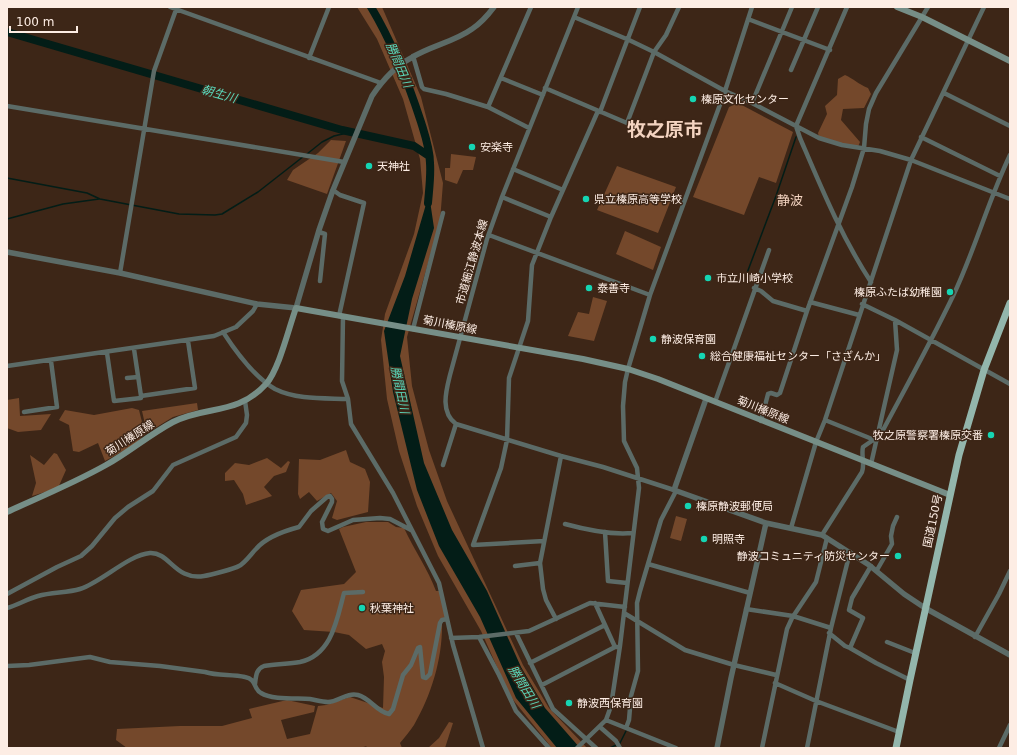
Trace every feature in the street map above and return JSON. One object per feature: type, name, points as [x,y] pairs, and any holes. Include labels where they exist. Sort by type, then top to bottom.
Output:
[{"type":"highway","name":"国道150号","points":[[896,748],[915,653],[959,455],[984,370],[1010,303]]},
{"type":"main road","points":[[899,7],[1010,61]]},
{"type":"main road","name":"菊川榛原線","points":[[7,512],[61,488],[106,465],[178,420],[233,406],[256,394],[268,383],[276,370],[296,308],[583,359],[628,369],[950,495]]},
{"type":"street","points":[[170,7],[177,8],[309,58],[382,82]]},
{"type":"street","points":[[309,58],[329,7]]},
{"type":"street","points":[[7,252],[120,273],[257,304],[296,308],[333,190],[372,96],[394,69],[411,58],[472,29],[494,7]]},
{"type":"street","points":[[488,107],[531,7]]},
{"type":"street","name":"市道細江静波本線","points":[[456,424],[449,418],[445,398],[446,390],[489,235],[502,196],[578,7]]},
{"type":"street","points":[[544,541],[473,545],[501,468],[507,440],[509,378],[518,348],[526,331],[532,265],[551,217],[599,112],[640,7]]},
{"type":"street","points":[[545,88],[627,123],[654,52],[666,35],[679,7]]},
{"type":"street","points":[[577,748],[606,720],[611,706],[617,647],[625,607],[632,533],[639,488],[637,468],[624,441],[623,406],[625,382],[628,369],[650,295],[725,90],[752,7]]},
{"type":"street","points":[[752,103],[792,7]]},
{"type":"street","points":[[791,70],[818,7]]},
{"type":"street","points":[[847,7],[830,50],[796,126],[838,225],[854,256],[871,282]]},
{"type":"street","points":[[761,420],[768,394],[771,393],[777,395],[780,393],[864,148],[869,109],[876,93],[928,7]]},
{"type":"street","points":[[791,528],[816,442],[825,420],[862,304],[871,282],[911,160],[984,7]]},
{"type":"street","points":[[120,273],[154,71],[177,8]]},
{"type":"street","points":[[574,17],[654,52],[819,138],[842,145],[880,151],[911,160],[1010,199]]},
{"type":"street","points":[[748,19],[830,50]]},
{"type":"street","points":[[411,58],[424,89],[488,107],[529,128]]},
{"type":"street","points":[[501,78],[543,95]]},
{"type":"street","points":[[944,93],[1010,126]]},
{"type":"street","points":[[7,106],[344,162]]},
{"type":"street","points":[[921,137],[1000,176]]},
{"type":"street","points":[[822,535],[862,472],[864,461],[862,449],[866,444],[882,432],[953,296],[1000,176],[1010,155]]},
{"type":"street","points":[[513,169],[563,190]]},
{"type":"street","points":[[333,190],[340,195],[364,203],[341,316],[342,381],[348,399],[351,424],[393,493],[439,583],[451,638],[483,748]]},
{"type":"street","points":[[502,196],[551,217]]},
{"type":"street","points":[[413,328],[443,213]]},
{"type":"street","points":[[319,232],[325,234],[320,281]]},
{"type":"street","points":[[489,235],[650,295]]},
{"type":"street","points":[[715,402],[754,288],[769,250]]},
{"type":"street","points":[[754,288],[761,291],[773,300],[807,311]]},
{"type":"street","points":[[810,302],[859,315]]},
{"type":"street","points":[[7,366],[107,353],[214,336],[236,327],[253,311],[257,304]]},
{"type":"street","points":[[862,304],[895,320],[1010,384]]},
{"type":"street","points":[[871,464],[875,437],[897,350],[895,320]]},
{"type":"street","points":[[223,332],[236,351],[254,372],[276,389],[295,395],[348,399]]},
{"type":"street","points":[[107,353],[114,401],[141,398],[141,396],[195,388],[188,341]]},
{"type":"street","points":[[134,349],[141,396]]},
{"type":"street","points":[[24,412],[57,407],[51,361]]},
{"type":"street","points":[[127,378],[138,377]]},
{"type":"street","points":[[626,728],[629,720],[631,696],[638,671],[637,603],[661,520],[675,491],[706,399]]},
{"type":"street","points":[[7,594],[81,556],[92,546],[115,518],[124,510],[153,491],[173,465],[236,437],[246,423],[247,415],[245,401]]},
{"type":"street","points":[[825,420],[875,437]]},
{"type":"street","points":[[444,465],[456,424],[639,478],[766,522],[822,535],[871,566],[904,594],[925,608],[1010,655]]},
{"type":"street","points":[[556,619],[542,589],[540,563],[561,456]]},
{"type":"street","points":[[7,608],[38,596],[80,589],[123,565],[151,553],[166,559],[174,568],[192,577],[204,576],[240,566],[257,547],[266,541],[286,531],[299,527],[311,510],[330,496],[332,502],[322,522],[323,529],[328,531],[352,520],[380,518],[390,519],[411,530]]},
{"type":"street","points":[[876,570],[892,544],[891,536],[897,517]]},
{"type":"street","points":[[717,748],[766,522]]},
{"type":"street","points":[[565,524],[582,529],[618,534],[632,533]]},
{"type":"street","points":[[605,532],[608,581],[627,583]]},
{"type":"street","points":[[762,748],[776,675],[787,629],[793,616],[816,582],[827,538]]},
{"type":"street","points":[[807,748],[829,633],[850,552]]},
{"type":"street","points":[[514,566],[540,563]]},
{"type":"street","points":[[648,564],[750,593]]},
{"type":"street","points":[[850,648],[863,618],[849,610],[852,598],[871,566]]},
{"type":"street","points":[[975,637],[1010,571]]},
{"type":"street","points":[[255,684],[257,672],[264,666],[302,662],[318,653],[331,637],[344,593],[363,592]]},
{"type":"street","points":[[451,638],[515,634],[529,631],[590,603],[625,607]]},
{"type":"street","points":[[595,603],[617,647]]},
{"type":"street","points":[[746,609],[793,616],[831,628]]},
{"type":"street","points":[[624,613],[685,650],[734,665],[776,675]]},
{"type":"street","points":[[7,666],[29,665],[90,657],[110,662],[160,666],[211,674],[246,677],[254,681],[258,691],[261,694],[269,696],[329,702],[357,694],[385,713],[389,714],[393,709],[404,675],[411,665],[418,648],[420,647],[424,677],[426,678],[430,674],[440,623],[442,620],[447,619]]},
{"type":"street","points":[[530,663],[605,625]]},
{"type":"street","points":[[829,633],[844,646],[910,680]]},
{"type":"street","points":[[515,634],[553,709],[596,748]]},
{"type":"street","points":[[479,637],[516,711],[549,748]]},
{"type":"street","points":[[887,642],[915,653]]},
{"type":"street","points":[[542,685],[617,647]]},
{"type":"street","points":[[775,683],[816,701],[899,732]]},
{"type":"street","points":[[606,720],[676,748]]},
{"type":"street","points":[[999,748],[1010,725]]},
{"type":"street","points":[[600,727],[620,747]]},
{"type":"shaded area","points":[[357,7],[382,7],[421,97],[443,183],[440,221],[407,337],[412,386],[429,450],[447,501],[523,665],[549,708],[587,748],[552,748],[510,696],[481,631],[438,556],[417,506],[399,451],[387,399],[381,340],[385,314],[414,234],[423,193],[420,159],[403,99],[377,39]]},
{"type":"shaded area","points":[[845,75],[868,88],[871,94],[864,108],[843,109],[841,120],[860,142],[858,147],[819,138],[818,133],[827,114],[825,106],[837,95],[838,79]]},
{"type":"shaded area","points":[[738,103],[793,132],[776,183],[759,177],[744,215],[693,197],[729,107]]},
{"type":"shaded area","points":[[331,140],[346,141],[327,194],[287,180],[293,170],[318,153]]},
{"type":"shaded area","points":[[451,154],[476,157],[473,170],[463,170],[457,184],[445,180],[445,168],[450,168]]},
{"type":"shaded area","points":[[617,166],[676,187],[658,233],[597,210]]},
{"type":"shaded area","points":[[625,231],[661,247],[653,270],[616,254]]},
{"type":"shaded area","points":[[593,297],[607,301],[594,341],[568,336],[578,312],[589,314]]},
{"type":"shaded area","points":[[19,398],[20,416],[51,414],[41,430],[18,432],[7,428],[7,400]]},
{"type":"shaded area","points":[[197,403],[198,410],[173,417],[147,433],[142,411]]},
{"type":"shaded area","points":[[132,408],[139,410],[145,434],[134,445],[105,461],[98,443],[79,452],[73,451],[69,425],[59,420],[65,410],[94,415]]},
{"type":"shaded area","points":[[346,450],[350,462],[365,469],[370,482],[368,512],[337,520],[332,518],[337,501],[331,493],[317,501],[309,492],[300,499],[298,494],[299,459],[320,460]]},
{"type":"shaded area","points":[[54,453],[57,454],[66,470],[58,488],[32,496],[36,483],[30,455],[44,465]]},
{"type":"shaded area","points":[[267,458],[281,468],[288,461],[290,462],[286,472],[274,476],[264,487],[272,496],[246,505],[243,494],[234,480],[225,481],[225,473],[235,463],[249,465]]},
{"type":"shaded area","points":[[676,516],[687,519],[681,541],[670,538]]},
{"type":"shaded area","points":[[366,522],[388,522],[396,527],[404,528],[436,591],[441,591],[447,619],[442,621],[441,648],[431,688],[414,725],[400,743],[402,748],[364,748],[367,746],[360,748],[127,748],[116,740],[117,729],[222,726],[252,718],[249,709],[287,700],[315,706],[314,712],[281,720],[287,739],[310,734],[318,706],[326,705],[350,697],[383,708],[384,677],[382,662],[385,651],[382,644],[366,649],[349,635],[334,632],[304,630],[292,611],[301,590],[344,584],[356,572],[339,529]]},
{"type":"shaded area","points":[[449,722],[453,723],[445,748],[428,748],[439,738]]},
{"type":"water","points":[[429,194],[434,228],[412,299],[400,356],[424,463],[452,530],[487,591],[521,667],[545,708],[580,748],[557,748],[516,698],[480,617],[439,546],[417,490],[393,392],[384,331],[405,276]]},
{"type":"waterway","name":"勝間田川","points":[[371,7],[386,34],[399,63],[411,92],[426,137],[430,168],[428,203]]},
{"type":"waterway","name":"朝生川","points":[[7,32],[342,130],[414,146],[429,156]]},
{"type":"waterway","points":[[307,154],[322,142],[334,136],[351,132]]},
{"type":"waterway","points":[[744,281],[776,196],[796,137]]},
{"type":"waterway","points":[[7,178],[87,193],[100,199],[179,214],[215,215],[222,214],[258,192],[304,156]]},
{"type":"waterway","points":[[7,219],[63,204],[99,199]]},
{"type":"waterway","points":[[610,748],[620,743],[626,731]]},
{"type":"place","name":"榛原文化センター","points":[[693,99]]},
{"type":"place","name":"安楽寺","points":[[472,147]]},
{"type":"place","name":"天神社","points":[[369,166]]},
{"type":"place","name":"県立榛原高等学校","points":[[586,199]]},
{"type":"place","name":"市立川崎小学校","points":[[708,278]]},
{"type":"place","name":"泰善寺","points":[[589,288]]},
{"type":"place","name":"榛原ふたば幼稚園","points":[[950,292]]},
{"type":"place","name":"静波保育園","points":[[653,339]]},
{"type":"place","name":"総合健康福祉センター「さざんか」","points":[[702,356]]},
{"type":"place","name":"牧之原警察署榛原交番","points":[[991,435]]},
{"type":"place","name":"榛原静波郵便局","points":[[688,506]]},
{"type":"place","name":"明照寺","points":[[704,539]]},
{"type":"place","name":"静波コミュニティ防災センター","points":[[898,556]]},
{"type":"place","name":"秋葉神社","points":[[362,608]]},
{"type":"place","name":"静波西保育園","points":[[569,703]]},
{"type":"district","name":"牧之原市","points":[[665,129]]},
{"type":"district","name":"静波","points":[[790,200]]}]
